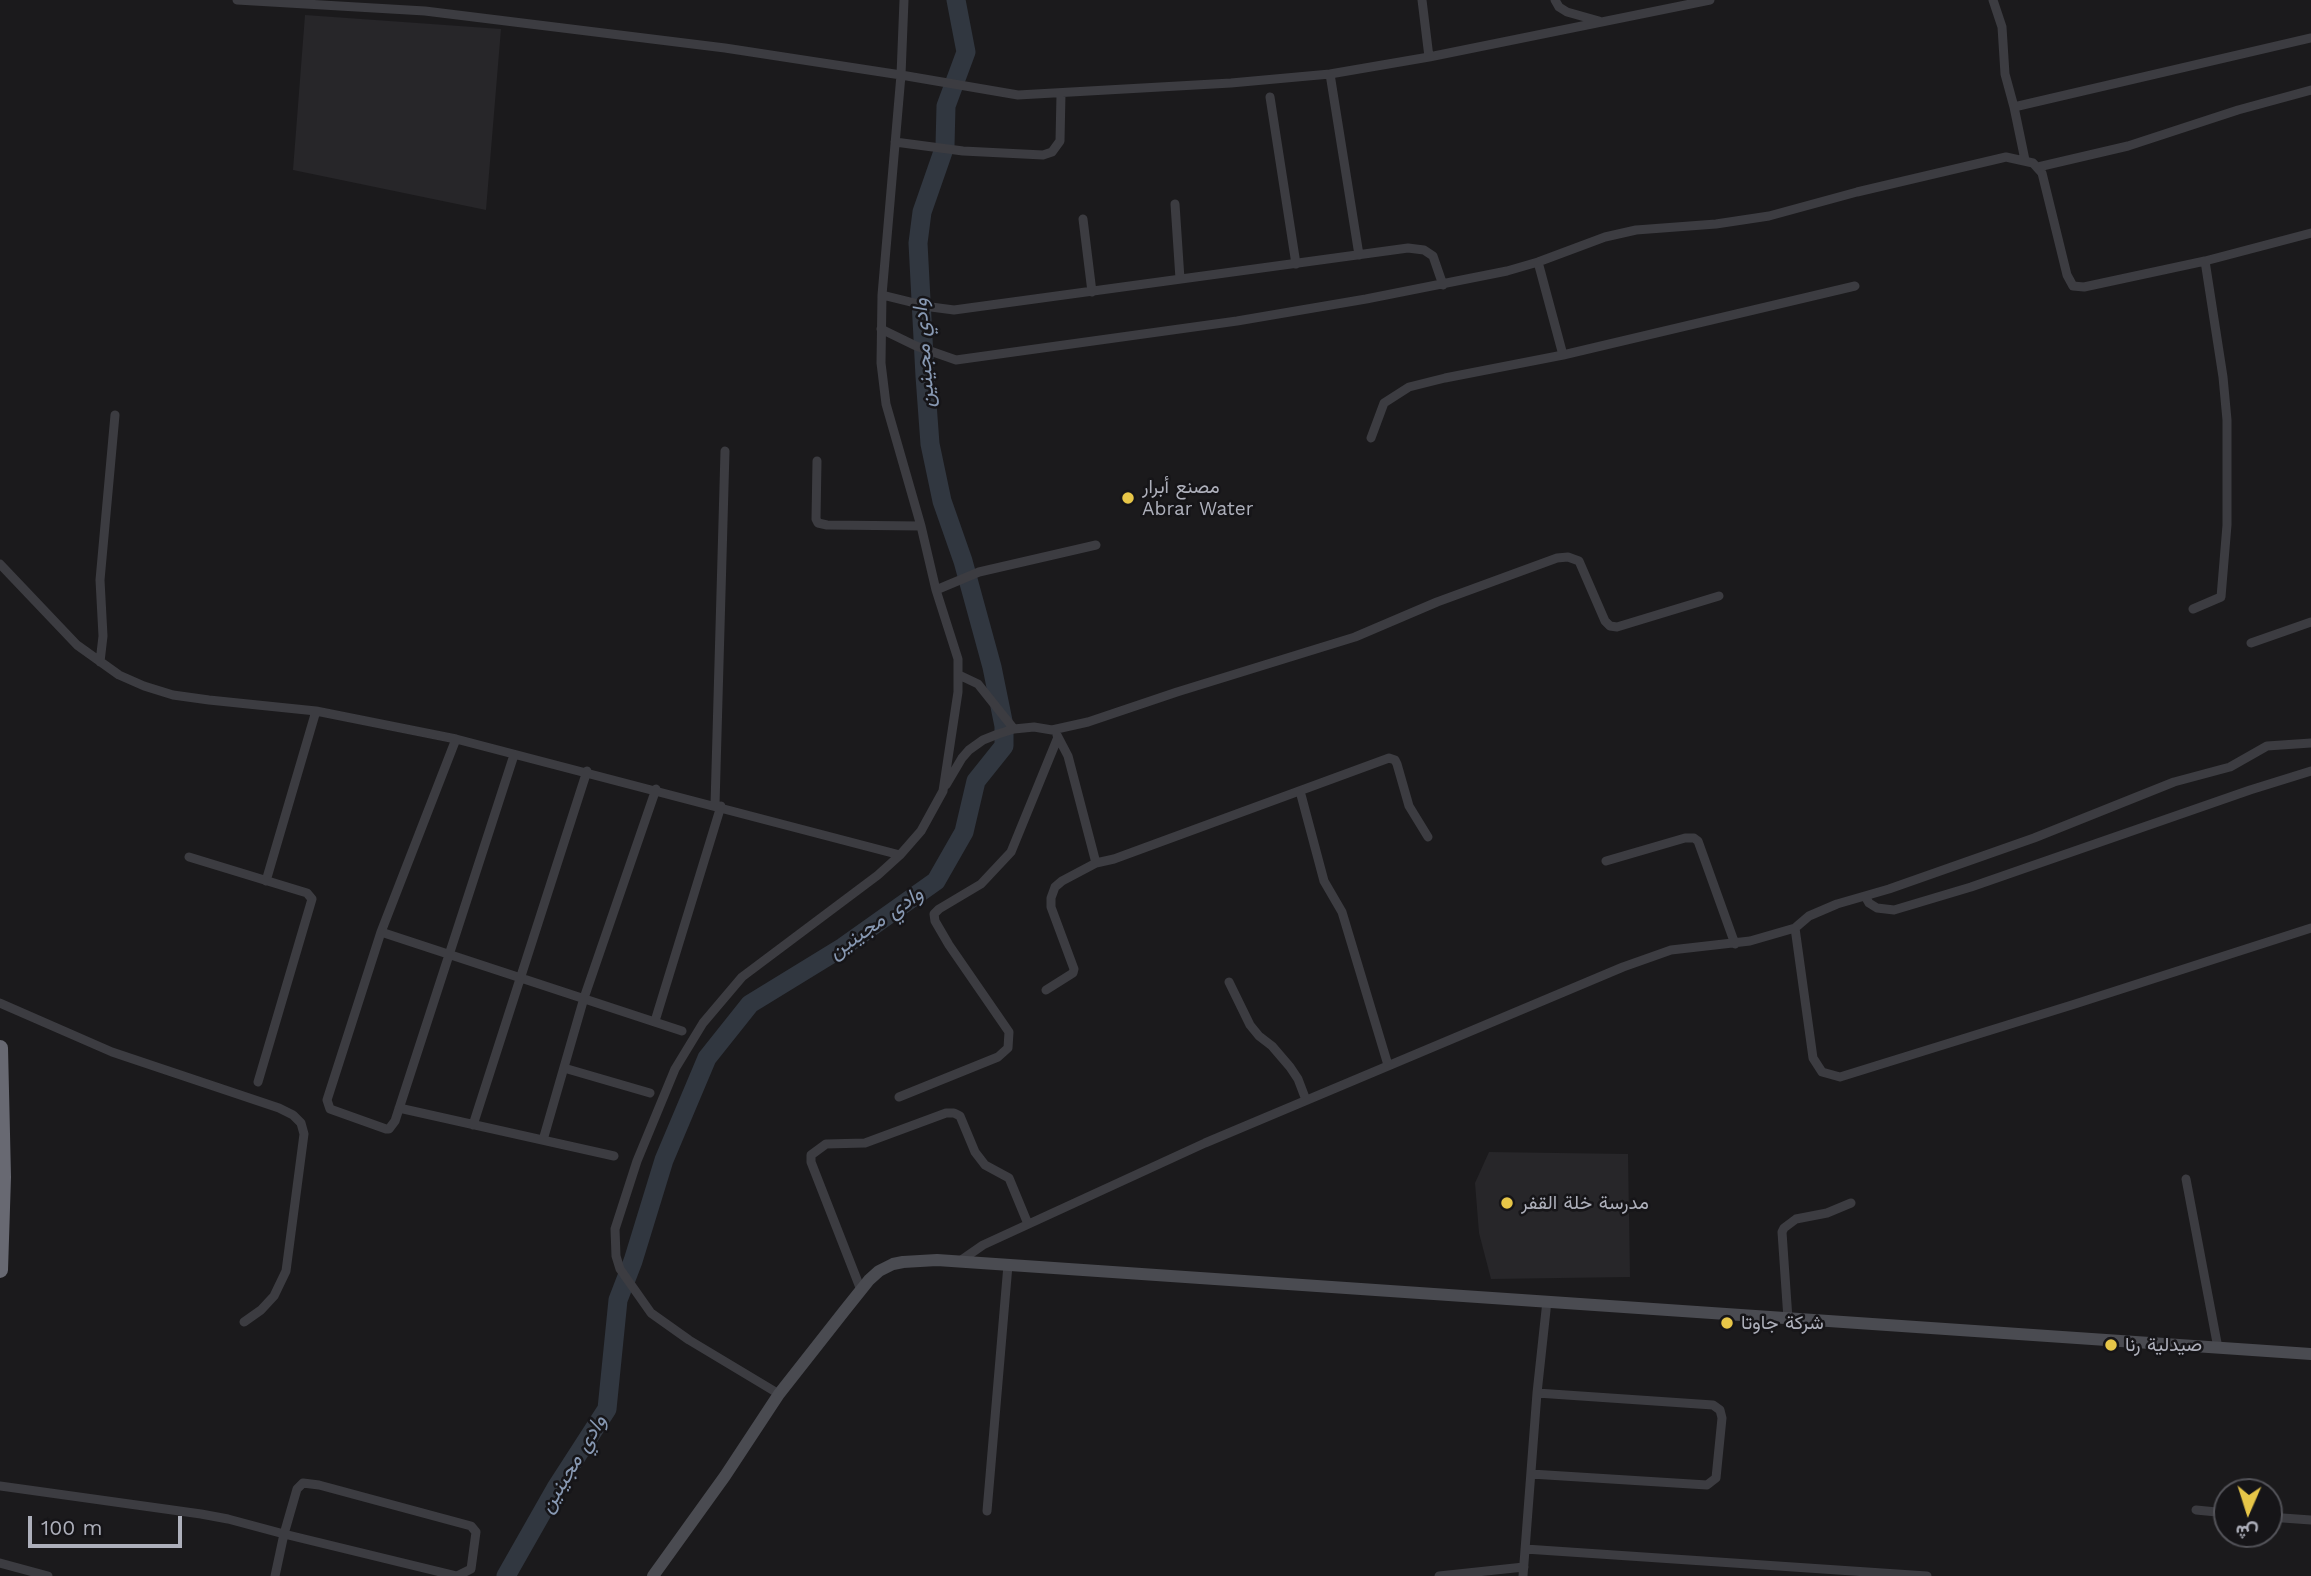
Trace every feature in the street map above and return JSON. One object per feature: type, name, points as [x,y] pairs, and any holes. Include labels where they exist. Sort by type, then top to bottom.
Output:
[{"type":"highway","points":[[0,1048],[4,1177],[0,1270]]},
{"type":"street","points":[[237,0],[425,11],[493,19],[724,48],[1017,95],[1330,74],[1429,57],[1710,0]]},
{"type":"street","points":[[904,0],[901,75],[882,295],[881,363],[886,404],[936,590],[958,659],[959,675],[943,792]]},
{"type":"street","points":[[1422,0],[1429,57]]},
{"type":"street","points":[[1555,0],[1559,7],[1567,12],[1602,22]]},
{"type":"street","points":[[1993,0],[2002,27],[2005,74],[2025,160]]},
{"type":"street","points":[[2014,107],[2311,38]]},
{"type":"street","points":[[1330,74],[1359,255]]},
{"type":"street","points":[[2038,167],[2128,146],[2238,110],[2311,90]]},
{"type":"street","points":[[894,142],[963,151],[1032,155],[1052,152],[1060,141],[1061,94]]},
{"type":"street","points":[[1270,97],[1296,264]]},
{"type":"street","points":[[881,329],[941,356],[963,359],[1263,317],[1443,285],[1538,262],[1605,237],[1636,230],[1716,224],[1769,216],[2006,157],[2025,160],[2038,167],[2045,182],[2067,275],[2073,286],[2205,261],[2311,233]]},
{"type":"street","points":[[1175,204],[1180,279]]},
{"type":"street","points":[[1083,219],[1092,292]]},
{"type":"street","points":[[882,295],[954,310],[1408,248],[1424,250],[1433,256],[1443,285]]},
{"type":"street","points":[[2193,609],[2221,597],[2227,525],[2227,434],[2223,377],[2205,261]]},
{"type":"street","points":[[1538,262],[1563,355]]},
{"type":"street","points":[[1371,438],[1384,404],[1409,387],[1563,355],[1855,286]]},
{"type":"street","points":[[100,662],[103,636],[100,580],[116,415]]},
{"type":"street","points":[[655,1021],[718,806],[725,451]]},
{"type":"street","points":[[817,461],[818,523],[920,526]]},
{"type":"street","points":[[936,590],[979,572],[1096,545]]},
{"type":"street","points":[[779,1394],[666,1325],[651,1312],[620,1269],[614,1243],[618,1217],[666,1090],[682,1053],[692,1038],[741,977],[900,855],[921,831],[962,758],[983,740],[1014,729],[1034,727],[1055,733],[1355,637],[1437,602],[1557,558],[1568,556],[1579,561],[1605,621],[1610,626],[1617,627],[1719,596]]},
{"type":"street","points":[[0,564],[77,645],[100,662],[144,686],[173,695],[316,711],[456,739],[656,789],[900,855]]},
{"type":"street","points":[[2251,643],[2311,622]]},
{"type":"street","points":[[959,675],[978,684],[1014,729]]},
{"type":"street","points":[[266,881],[316,711]]},
{"type":"street","points":[[1055,733],[1068,756],[1096,863]]},
{"type":"street","points":[[899,1097],[998,1057],[1008,1048],[1009,1032],[949,945],[935,921],[934,914],[981,884],[1016,844],[1055,733]]},
{"type":"street","points":[[456,739],[381,932],[326,1104],[330,1109],[386,1129],[393,1125],[399,1108],[514,755]]},
{"type":"street","points":[[960,1261],[984,1245],[1205,1143],[1647,959],[1671,950],[1735,944],[1795,928],[1809,916],[2034,838],[2174,782],[2230,767],[2267,746],[2311,743]]},
{"type":"street","points":[[1046,990],[1073,973],[1074,968],[1051,907],[1055,887],[1096,863],[1114,859],[1389,758],[1395,760],[1409,806],[1428,837]]},
{"type":"street","points":[[473,1125],[586,771]]},
{"type":"street","points":[[1865,896],[1869,903],[1877,908],[1894,910],[1971,887],[2311,771]]},
{"type":"street","points":[[543,1140],[584,998],[656,789]]},
{"type":"street","points":[[1300,791],[1324,881],[1342,912],[1388,1065]]},
{"type":"street","points":[[1606,861],[1685,838],[1694,838],[1698,841],[1735,944]]},
{"type":"street","points":[[189,857],[307,893],[312,903],[258,1082]]},
{"type":"street","points":[[1795,928],[1813,1058],[1822,1072],[1840,1077],[2311,928]]},
{"type":"street","points":[[381,932],[682,1031]]},
{"type":"street","points":[[1229,982],[1250,1025],[1290,1067],[1306,1100]]},
{"type":"street","points":[[0,1003],[112,1052],[279,1108],[293,1115],[300,1123],[304,1134],[286,1271],[274,1296],[244,1322]]},
{"type":"street","points":[[564,1068],[650,1093]]},
{"type":"street","points":[[399,1108],[614,1156]]},
{"type":"street","points":[[861,1290],[811,1162],[811,1155],[825,1144],[865,1143],[946,1113],[954,1113],[960,1116],[975,1152],[985,1165],[1009,1178],[1028,1224]]},
{"type":"street","points":[[2186,1179],[2218,1348]]},
{"type":"street","points":[[1788,1319],[1782,1233],[1784,1228],[1796,1219],[1827,1213],[1851,1203]]},
{"type":"street","points":[[653,1576],[725,1476],[779,1394],[861,1290],[880,1271],[893,1264],[919,1260],[2311,1354]]},
{"type":"street","points":[[987,1511],[1008,1265]]},
{"type":"street","points":[[1439,1576],[1524,1571],[1537,1393],[1547,1301]]},
{"type":"street","points":[[1531,1475],[1707,1485],[1716,1478],[1722,1418],[1720,1410],[1713,1405],[1537,1393]]},
{"type":"street","points":[[0,1486],[166,1508],[228,1520],[284,1534],[457,1576],[471,1569],[477,1536],[475,1528],[303,1483],[297,1489],[284,1534],[275,1576]]},
{"type":"street","points":[[2196,1510],[2213,1512]]},
{"type":"street","points":[[2283,1518],[2311,1520]]},
{"type":"street","points":[[1525,1549],[1804,1572],[1927,1576]]},
{"type":"street","points":[[0,1563],[48,1576]]},
{"type":"shaded area","points":[[305,15],[501,29],[486,210],[293,170]]},
{"type":"shaded area","points":[[1489,1152],[1628,1154],[1630,1277],[1491,1279],[1479,1233],[1475,1183]]},
{"type":"waterway","name":"وادي مجينين","points":[[506,1576],[556,1488],[607,1409],[618,1300],[664,1160],[707,1058],[750,1004],[843,947],[936,881],[964,832],[976,781],[1004,746],[1004,726],[992,667],[963,561],[942,501],[930,444],[925,376],[918,243],[922,212],[945,146],[946,106],[966,52],[956,0]]},
{"type":"place","name":"مصنع أبرار Abrar Water","points":[[1128,498]]},
{"type":"place","name":"مدرسة خلة القفر","points":[[1507,1203]]},
{"type":"place","name":"شركة جاوتا","points":[[1727,1323]]},
{"type":"place","name":"صيدلية رنا","points":[[2111,1345]]}]
